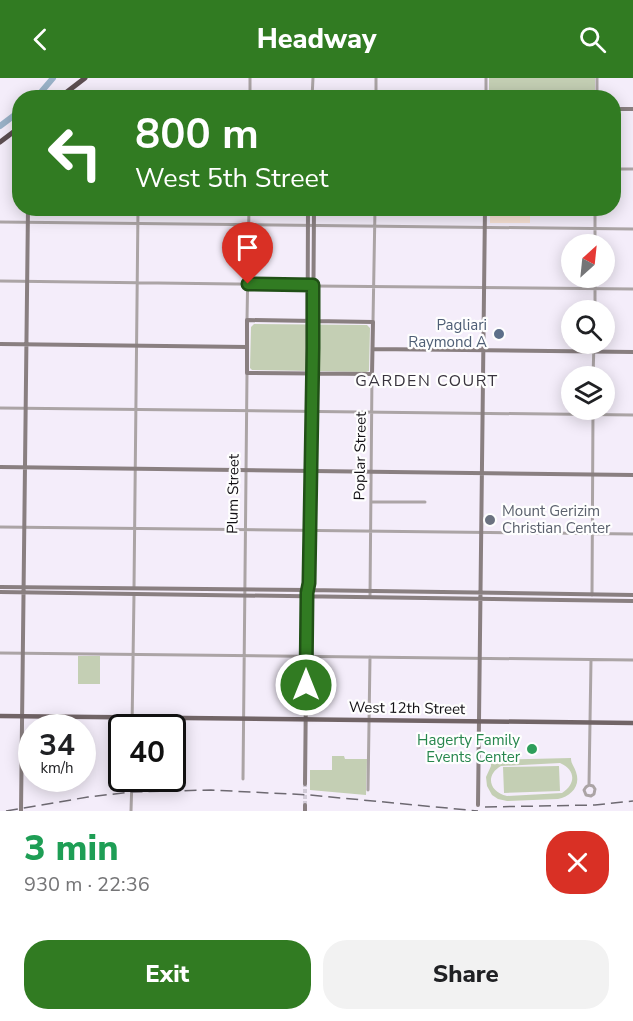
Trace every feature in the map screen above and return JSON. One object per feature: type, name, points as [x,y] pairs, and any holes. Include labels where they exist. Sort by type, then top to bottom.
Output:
[{"type":"highway","points":[[69,90],[85,78]]},
{"type":"main road","name":"West 12th Street","points":[[0,716],[18,716]]},
{"type":"main road","name":"West 12th Street","points":[[186,717],[633,723]]},
{"type":"street","points":[[22,714],[28,216]]},
{"type":"street","points":[[132,714],[138,216]]},
{"type":"street","name":"Plum Street","points":[[243,779],[248,216]]},
{"type":"street","points":[[305,784],[307,590],[304,585],[308,531],[310,411],[308,216]]},
{"type":"street","points":[[310,285],[314,216]]},
{"type":"street","name":"Poplar Street","points":[[370,594],[375,216]]},
{"type":"street","points":[[478,806],[485,216]]},
{"type":"street","points":[[595,216],[595,234]]},
{"type":"street","points":[[0,222],[633,229]]},
{"type":"street","points":[[0,281],[561,288]]},
{"type":"street","points":[[595,300],[595,288],[633,289]]},
{"type":"street","points":[[247,320],[373,322]]},
{"type":"street","points":[[0,344],[247,347]]},
{"type":"street","points":[[373,349],[561,351]]},
{"type":"street","points":[[615,352],[633,352]]},
{"type":"street","points":[[247,373],[372,374]]},
{"type":"street","points":[[0,408],[561,412]]},
{"type":"street","points":[[615,414],[633,415]]},
{"type":"street","points":[[592,597],[593,420]]},
{"type":"street","points":[[0,467],[633,475]]},
{"type":"street","points":[[371,502],[425,502]]},
{"type":"street","points":[[0,527],[633,534]]},
{"type":"street","points":[[0,587],[23,590]]},
{"type":"street","points":[[0,592],[23,590],[189,592],[307,590],[426,595],[592,597],[633,595]]},
{"type":"street","points":[[244,592],[307,596],[370,594]]},
{"type":"street","points":[[592,597],[633,601]]},
{"type":"street","points":[[0,653],[633,660]]},
{"type":"street","points":[[368,790],[370,657]]},
{"type":"street","points":[[589,785],[591,660]]},
{"type":"street","points":[[21,792],[21,811]]},
{"type":"street","points":[[131,811],[132,792]]},
{"type":"street","points":[[305,805],[305,811]]},
{"type":"shaded area","points":[[490,216],[530,216],[530,223],[490,223]]},
{"type":"green space","points":[[489,78],[595,78],[595,90],[489,90]]},
{"type":"green space","points":[[254,324],[367,325],[370,328],[369,371],[252,370],[250,368],[251,327]]},
{"type":"green space","points":[[78,656],[100,656],[100,684],[78,684]]},
{"type":"green space","points":[[332,756],[344,756],[345,759],[367,759],[366,795],[310,790],[310,770],[332,770]]},
{"type":"green space","points":[[571,758],[577,777],[576,786],[571,793],[558,799],[507,801],[498,799],[492,795],[487,786],[486,777],[491,760]],"holes":[[[560,763],[571,773],[572,781],[562,793],[507,796],[496,791],[491,783],[493,774],[501,766]]]},
{"type":"green space","points":[[559,766],[560,791],[504,793],[503,767]]},
{"type":"waterway","points":[[43,90],[53,78]]},
{"type":"waterway","points":[[0,126],[12,117]]},
{"type":"tunnel","points":[[305,784],[305,805]]},
{"type":"railway","points":[[6,811],[131,792],[211,790],[310,795],[478,811]]},
{"type":"railway","points":[[485,807],[595,805],[633,801]]},
{"type":"place","name":"Pagliari Raymond A","points":[[499,334]]},
{"type":"place","name":"Mount Gerizim Christian Center","points":[[490,520]]},
{"type":"place","name":"Hagerty Family Events Center","points":[[532,749]]},
{"type":"district","name":"GARDEN COURT","points":[[427,381]]},
{"type":"route","points":[[248,284],[313,285],[311,505],[306,685]]}]
